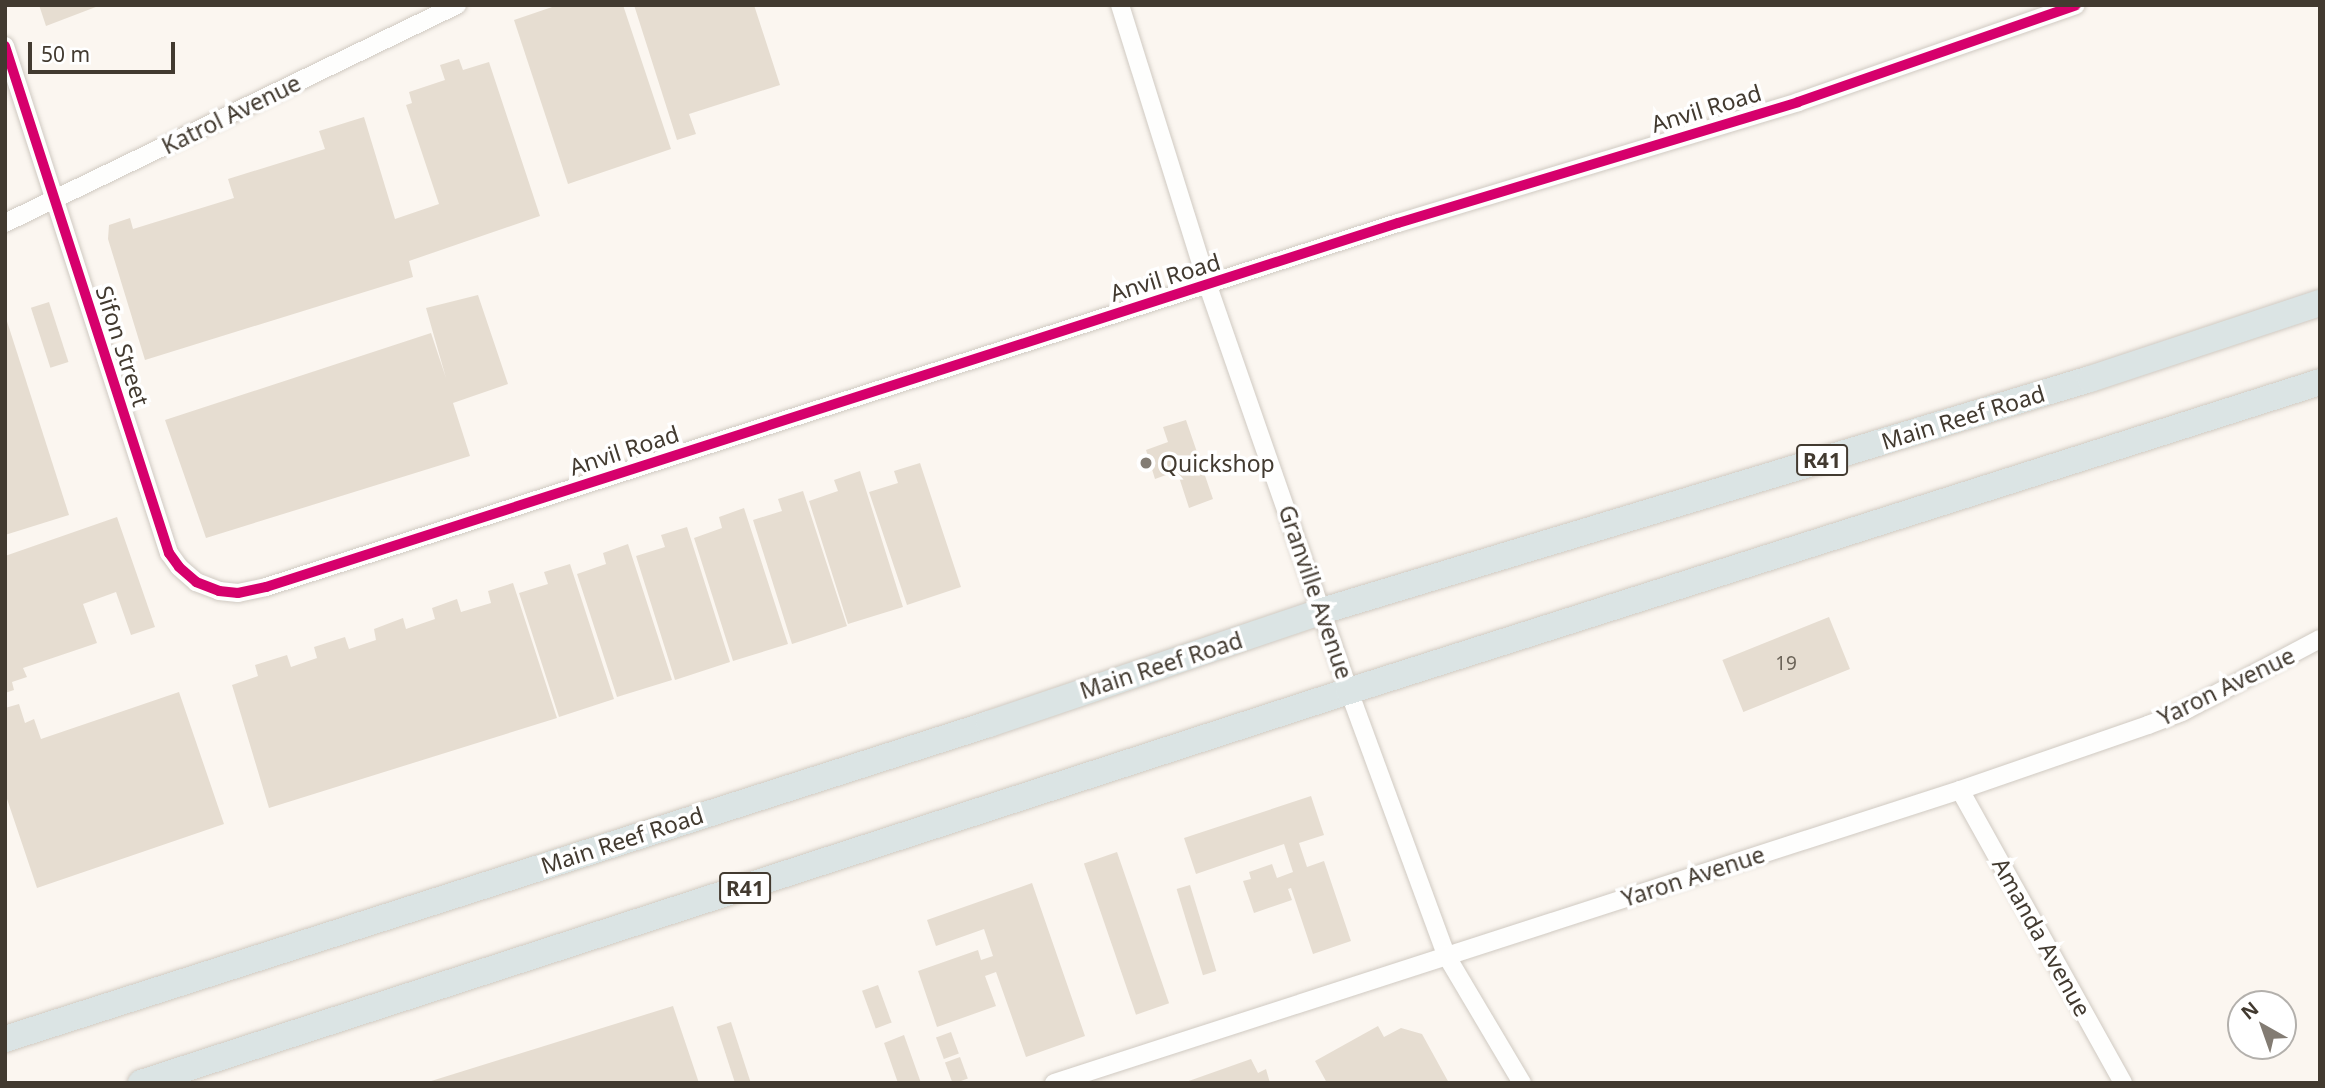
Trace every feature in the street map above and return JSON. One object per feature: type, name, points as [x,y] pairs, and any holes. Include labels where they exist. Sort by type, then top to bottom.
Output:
[{"type":"main road","name":"Main Reef Road","points":[[5,1039],[989,724],[1322,611],[2090,379],[2320,303]]},
{"type":"main road","name":"R41","points":[[141,1083],[1349,691],[2320,382]]},
{"type":"street","name":"Katrol Avenue","points":[[5,223],[457,5]]},
{"type":"street","name":"Granville Avenue","points":[[1120,5],[1208,286],[1349,691],[1446,955],[1522,1083]]},
{"type":"street","name":"Anvil Road","points":[[265,587],[1398,223],[1798,102],[2076,5]]},
{"type":"street","name":"Sifon Street","points":[[5,46],[169,552],[188,576],[207,587],[238,593],[265,587]]},
{"type":"street","name":"Yaron Avenue","points":[[1054,1083],[1961,790],[2182,712],[2320,639]]},
{"type":"street","name":"Amanda Avenue","points":[[1961,790],[2123,1083]]},
{"type":"building","points":[[39,5],[101,5],[46,26]]},
{"type":"building","points":[[558,5],[623,5],[671,149],[568,184],[514,20]]},
{"type":"building","points":[[634,5],[754,5],[780,85],[689,114],[696,134],[677,140]]},
{"type":"building","points":[[459,59],[463,70],[489,62],[540,216],[409,261],[413,277],[145,360],[108,239],[109,225],[130,218],[133,229],[234,198],[228,179],[325,149],[319,131],[364,117],[395,219],[439,204],[406,105],[412,103],[409,92],[445,80],[440,65]]},
{"type":"building","points":[[478,295],[508,384],[453,403],[470,456],[206,538],[165,420],[431,333],[446,378],[426,308]]},
{"type":"building","points":[[49,302],[68,362],[50,368],[31,308]]},
{"type":"building","points":[[5,315],[69,515],[5,535]]},
{"type":"building","points":[[1186,420],[1213,499],[1189,508],[1177,471],[1155,479],[1146,450],[1168,442],[1163,427]]},
{"type":"building","points":[[920,463],[961,587],[907,605],[869,492],[898,483],[894,471]]},
{"type":"building","points":[[860,471],[903,607],[848,624],[809,501],[838,491],[834,480]]},
{"type":"building","points":[[803,491],[847,626],[792,644],[753,520],[782,511],[778,499]]},
{"type":"building","points":[[744,508],[788,644],[733,661],[694,538],[722,528],[719,517]]},
{"type":"building","points":[[117,517],[155,627],[131,635],[116,592],[83,604],[97,643],[23,668],[27,677],[12,682],[14,690],[5,693],[5,556]]},
{"type":"building","points":[[687,527],[730,662],[675,680],[636,556],[665,547],[661,535]]},
{"type":"building","points":[[628,544],[672,680],[617,697],[577,574],[606,564],[603,553]]},
{"type":"building","points":[[570,564],[614,699],[559,717],[519,593],[548,584],[544,572]]},
{"type":"building","points":[[513,583],[557,718],[269,808],[232,685],[258,676],[255,665],[287,655],[291,667],[317,658],[314,647],[345,637],[349,649],[376,640],[374,629],[403,618],[406,629],[435,619],[432,608],[457,599],[461,612],[491,603],[488,591]]},
{"type":"building","points":[[1829,617],[1850,669],[1743,712],[1722,660]]},
{"type":"building","points":[[179,692],[224,824],[37,888],[5,793],[5,708],[19,704],[25,723],[34,719],[41,739]]},
{"type":"building","points":[[1311,796],[1324,835],[1299,843],[1307,867],[1324,861],[1351,941],[1313,954],[1291,888],[1288,889],[1292,900],[1254,913],[1243,881],[1251,879],[1249,872],[1272,864],[1277,878],[1293,872],[1284,844],[1196,874],[1184,838]]},
{"type":"building","points":[[1117,852],[1169,1003],[1136,1015],[1084,863]]},
{"type":"building","points":[[1032,883],[1085,1036],[1026,1057],[996,972],[985,976],[996,1006],[937,1027],[918,971],[978,950],[981,960],[993,956],[984,929],[936,946],[927,920]]},
{"type":"building","points":[[1190,885],[1216,971],[1203,975],[1177,889]]},
{"type":"building","points":[[878,985],[892,1023],[876,1028],[862,991]]},
{"type":"building","points":[[673,1006],[699,1083],[428,1083],[428,1082]]},
{"type":"building","points":[[731,1022],[751,1083],[735,1083],[717,1027]]},
{"type":"building","points":[[1378,1026],[1384,1037],[1401,1028],[1422,1034],[1449,1083],[1327,1083],[1315,1061]]},
{"type":"building","points":[[951,1032],[959,1054],[944,1059],[936,1037]]},
{"type":"building","points":[[904,1035],[921,1083],[898,1083],[884,1043]]},
{"type":"building","points":[[960,1057],[968,1079],[952,1083],[945,1062]]},
{"type":"building","points":[[1251,1059],[1258,1073],[1266,1069],[1270,1083],[1183,1083]]},
{"type":"cycle path","points":[[5,46],[169,553],[179,567],[196,582],[219,591],[238,593],[266,587],[1398,223],[1798,102],[2076,5]]},
{"type":"place","name":"Quickshop","points":[[1146,463]]}]
